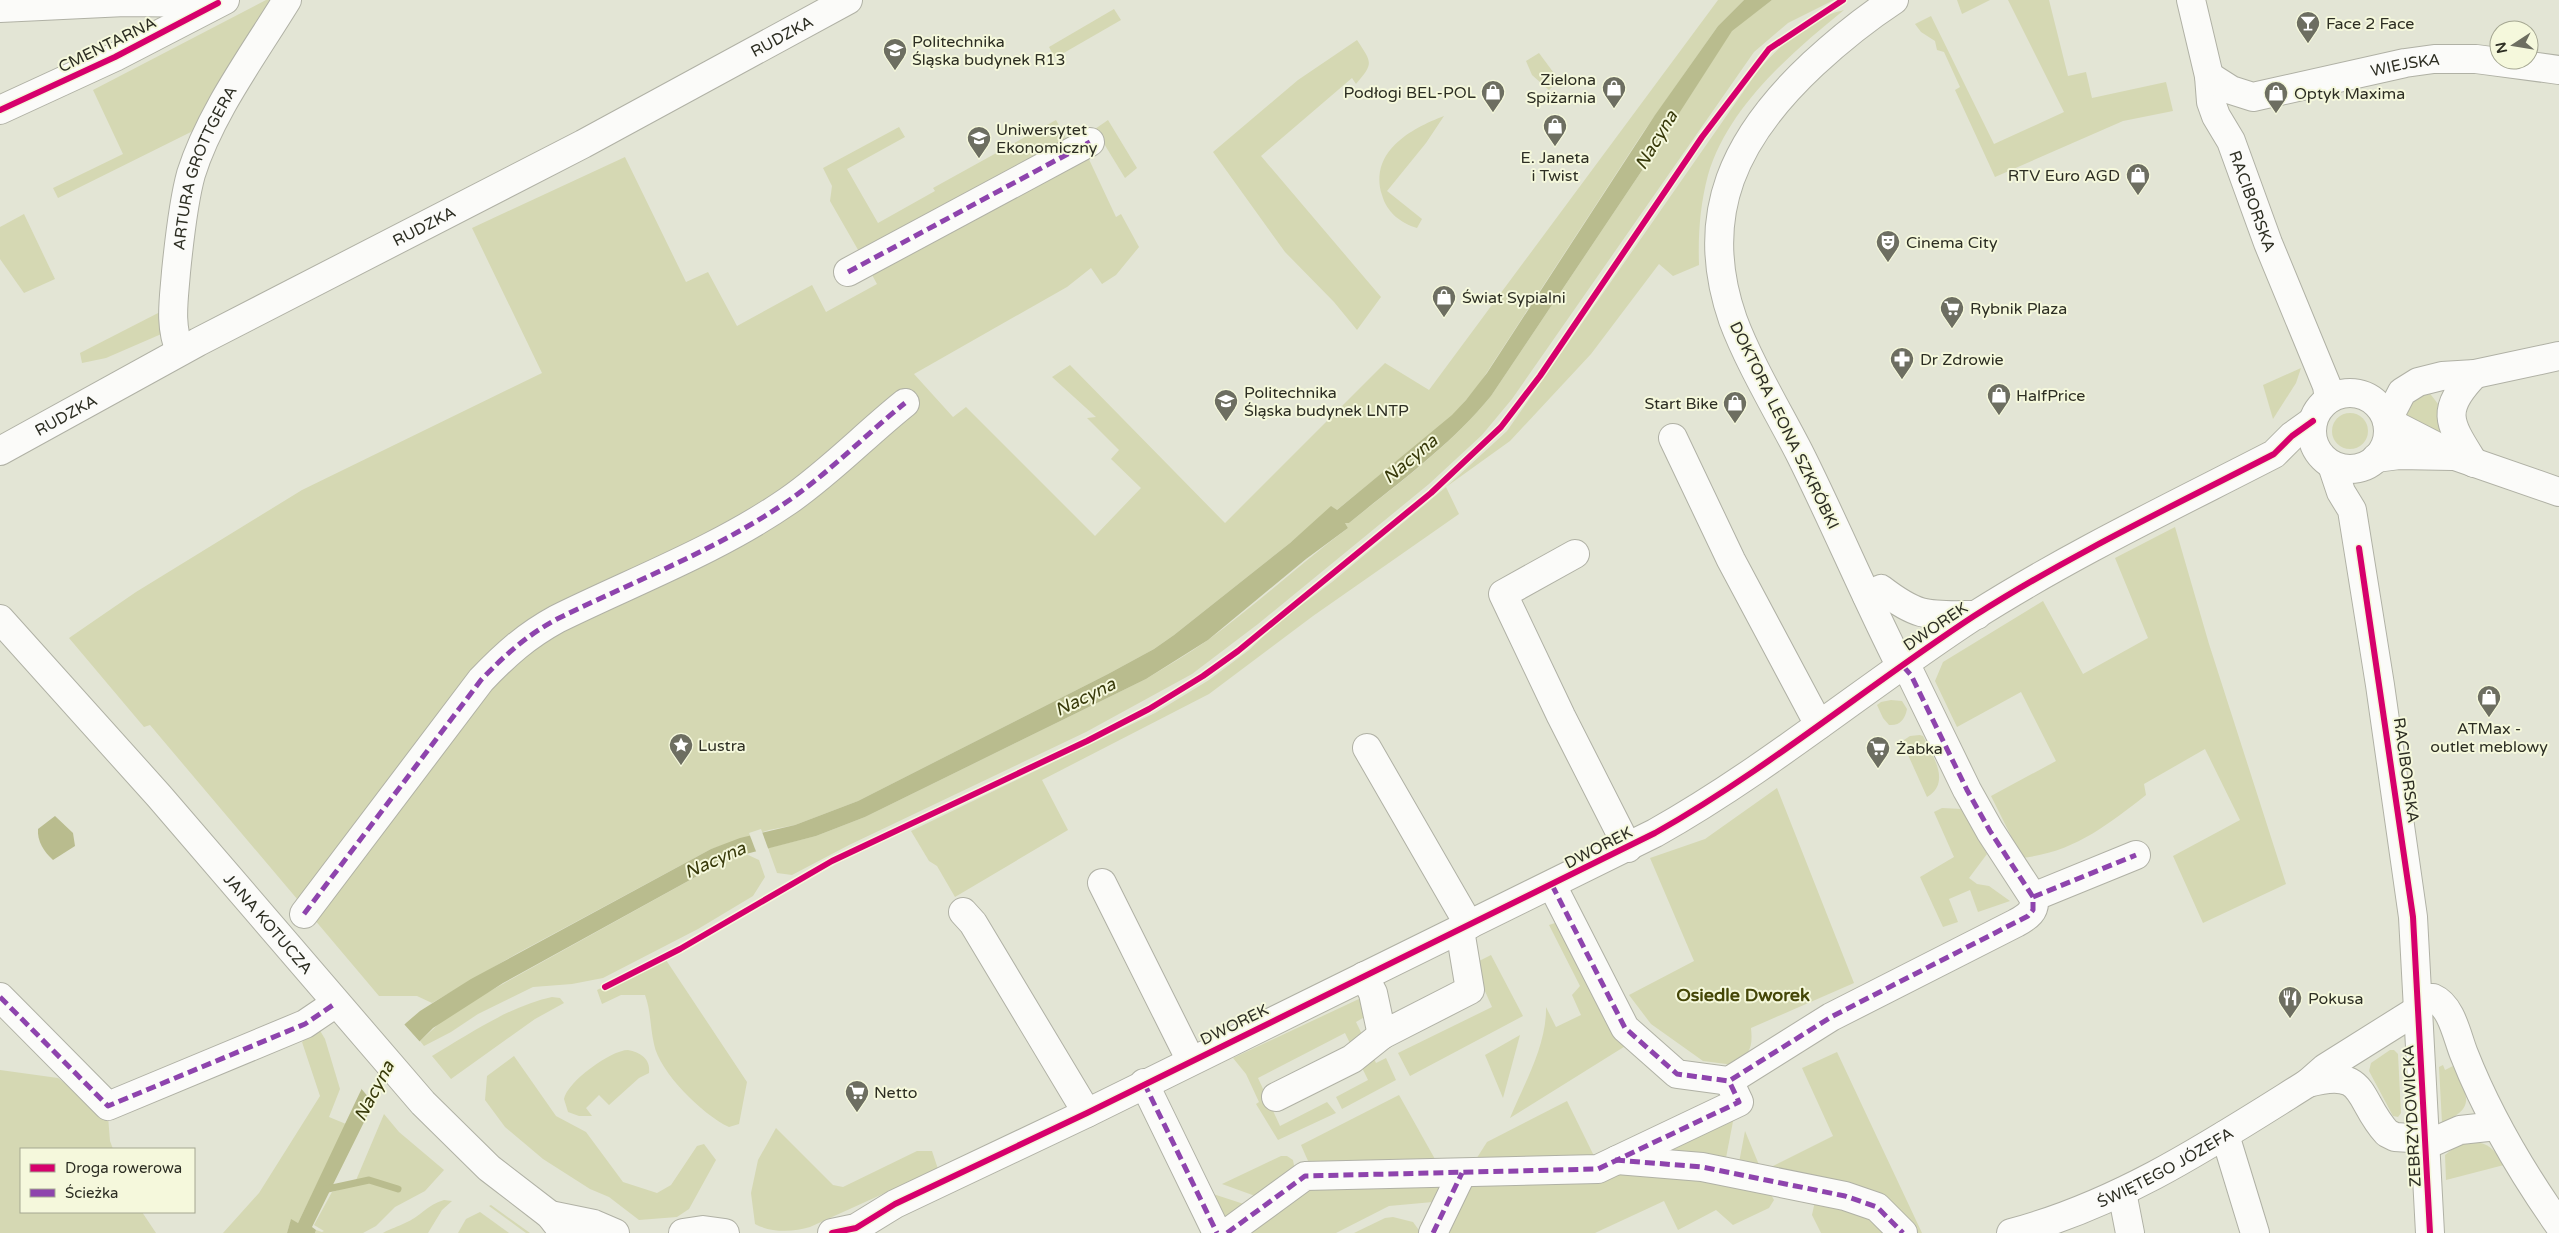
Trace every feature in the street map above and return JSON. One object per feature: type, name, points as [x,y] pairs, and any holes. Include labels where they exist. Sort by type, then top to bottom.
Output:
[{"type":"street","name":"ARTURA GROTTGERA","points":[[180,351],[174,332],[173,312],[177,266],[191,175],[215,118],[287,0]]},
{"type":"street","name":"RUDZKA","points":[[0,451],[180,351],[600,136],[848,0]]},
{"type":"street","name":"DOKTORA LEONA SZKRÓBKI","points":[[1894,0],[1862,22],[1825,53],[1782,95],[1762,118],[1734,167],[1721,218],[1722,273],[1733,320],[1814,482],[1874,592],[1895,655],[1902,665]]},
{"type":"street","name":"RACIBORSKA","points":[[2191,0],[2210,76],[2211,102],[2216,116],[2231,142],[2268,243],[2327,386],[2328,398]]},
{"type":"street","points":[[0,8],[125,2],[221,2]]},
{"type":"street","name":"CMENTARNA","points":[[0,110],[114,57],[221,2]]},
{"type":"street","name":"WIEJSKA","points":[[2253,97],[2406,63],[2434,59],[2476,59],[2559,70]]},
{"type":"street","points":[[2210,76],[2231,90],[2253,97],[2239,116],[2231,142]]},
{"type":"street","points":[[848,272],[1090,142]]},
{"type":"street","name":"RACIBORSKA","points":[[2352,510],[2372,461],[2386,441],[2387,422],[2402,392],[2413,384],[2442,376],[2475,374],[2559,356]]},
{"type":"street","name":"RACIBORSKA","points":[[2316,358],[2309,387],[2298,412],[2293,437],[2312,439],[2326,459],[2341,492],[2352,510],[2409,874],[2419,1004]]},
{"type":"street","points":[[2464,460],[2451,415],[2452,407],[2458,392],[2475,374]]},
{"type":"street","points":[[2293,437],[2328,398],[2346,392],[2364,395],[2379,406],[2387,422],[2464,460],[2559,492]]},
{"type":"street","points":[[304,914],[481,680],[514,647],[530,634],[557,619],[725,538],[770,512],[831,469],[878,424],[905,403]]},
{"type":"street","name":"DWOREK","points":[[847,1231],[895,1204],[1087,1113],[1144,1083],[1628,848],[1707,802],[1976,615],[2293,437],[2326,459],[2348,469],[2399,455],[2464,460]]},
{"type":"street","points":[[1673,438],[1731,560],[1819,725]]},
{"type":"street","name":"DWOREK","points":[[1574,554],[1502,594],[1628,848]]},
{"type":"street","points":[[1874,592],[1921,614],[1976,615]]},
{"type":"street","name":"JANA KOTUCZA","points":[[0,618],[159,796],[423,1103],[489,1168],[557,1224],[594,1224],[615,1233]]},
{"type":"street","name":"DWOREK","points":[[1902,665],[1911,675],[1990,831],[2033,897]]},
{"type":"street","points":[[1276,1097],[1352,1059],[1382,1035],[1470,990],[1465,928],[1367,748]]},
{"type":"street","points":[[1227,1233],[1305,1176],[1598,1168],[1739,1102],[1729,1081],[1831,1017],[2028,916],[2033,910],[2033,897],[2136,856]]},
{"type":"street","points":[[1102,884],[1191,1060]]},
{"type":"street","name":"DWOREK","points":[[1552,885],[1625,1028],[1677,1074],[1729,1081]]},
{"type":"street","points":[[963,912],[973,923],[1087,1113]]},
{"type":"street","points":[[1364,976],[1373,994],[1382,1035]]},
{"type":"street","points":[[0,997],[108,1106],[305,1024],[336,1003]]},
{"type":"street","points":[[2419,1004],[2433,998],[2446,1010],[2476,1083],[2497,1126],[2559,1225]]},
{"type":"street","name":"ŚWIĘTEGO JÓZEFA","points":[[2011,1233],[2062,1218],[2122,1192],[2168,1169],[2308,1083],[2325,1068],[2419,1004]]},
{"type":"street","name":"ZEBRZYDOWICKA","points":[[2419,1004],[2430,1233]]},
{"type":"street","name":"ŚWIĘTEGO JÓZEFA","points":[[2308,1083],[2334,1077],[2349,1082],[2358,1090],[2387,1133],[2401,1138],[2426,1142]]},
{"type":"street","points":[[1144,1083],[1217,1233]]},
{"type":"street","points":[[2426,1142],[2460,1130],[2497,1126]]},
{"type":"street","points":[[2225,1135],[2255,1233]]},
{"type":"street","points":[[1615,1160],[1702,1167],[1845,1196],[1877,1208],[1903,1233]]},
{"type":"street","points":[[1433,1233],[1462,1173]]},
{"type":"street","points":[[2122,1192],[2130,1233]]},
{"type":"street","points":[[683,1233],[703,1230],[726,1233]]},
{"type":"shaded area","points":[[266,0],[281,0],[199,128],[58,198],[53,188],[123,154],[93,90]]},
{"type":"shaded area","points":[[1718,0],[1744,0],[1718,26],[1642,134],[1478,386],[1452,416],[1336,511],[1332,507],[1290,543],[1154,649],[858,801],[795,825],[769,830],[711,849],[516,954],[432,1003],[417,996],[379,996],[150,725],[144,727],[69,638],[136,592],[302,490],[542,373],[472,228],[625,157],[686,282],[708,272],[737,326],[812,285],[826,312],[877,284],[871,273],[1086,153],[1116,217],[1121,214],[1139,247],[1116,275],[1102,284],[1091,268],[1067,287],[914,374],[953,417],[966,407],[1095,536],[1141,488],[1111,459],[1119,450],[1087,418],[1096,417],[1052,377],[1070,365],[1225,523],[1385,363],[1429,390]]},
{"type":"shaded area","points":[[1772,0],[1834,0],[1788,23],[1754,52],[1512,399],[1482,435],[1429,484],[1258,624],[1192,674],[1086,732],[849,845],[792,875],[777,873],[768,848],[816,836],[865,817],[1146,679],[1193,650],[1261,599],[1348,528],[1345,523],[1349,523],[1442,447],[1491,396],[1653,154],[1732,30]]},
{"type":"shaded area","points":[[1957,0],[1990,0],[1962,14]]},
{"type":"shaded area","points":[[2008,0],[2049,0],[2068,76],[2086,72],[2092,98],[2166,82],[2173,111],[2123,121],[1995,177],[1955,90],[1960,87],[1944,52],[1937,50],[1935,41],[1921,32],[1915,24],[1931,16],[1994,144],[2064,112]]},
{"type":"shaded area","points":[[1114,9],[1121,20],[1055,58],[1049,47]]},
{"type":"shaded area","points":[[1844,10],[1783,63],[1746,104],[1730,127],[1717,150],[1705,186],[1700,220],[1699,265],[1673,276],[1659,264],[1591,354],[1510,441],[1446,487],[1507,431],[1757,72],[1775,52],[1807,26],[1819,19]]},
{"type":"shaded area","points":[[1357,40],[1366,54],[1369,63],[1362,77],[1356,84],[1352,78],[1261,156],[1381,297],[1357,330],[1334,302],[1285,252],[1213,152],[1298,80]]},
{"type":"shaded area","points":[[1539,53],[1559,80],[1549,90],[1532,75],[1526,61]]},
{"type":"shaded area","points":[[1444,116],[1426,143],[1387,191],[1422,219],[1417,228],[1400,220],[1387,207],[1382,195],[1381,166],[1395,144],[1406,135]]},
{"type":"shaded area","points":[[1056,120],[1066,138],[861,255],[830,201],[832,186],[823,168],[899,127],[905,137],[847,169],[878,223],[935,191],[933,188]]},
{"type":"shaded area","points":[[1108,120],[1137,168],[1125,178],[1095,129]]},
{"type":"shaded area","points":[[24,214],[55,279],[24,293],[0,259],[0,227]]},
{"type":"shaded area","points":[[162,311],[166,332],[106,358],[82,363],[80,353]]},
{"type":"shaded area","points":[[2301,368],[2296,383],[2273,419],[2263,385]]},
{"type":"shaded area","points":[[2428,391],[2438,404],[2437,417],[2441,435],[2402,414],[2411,403]]},
{"type":"shaded area","points":[[2350,413],[2362,419],[2368,431],[2362,443],[2350,449],[2338,443],[2332,431],[2338,419]]},
{"type":"shaded area","points":[[1446,487],[1459,514],[1313,616],[1209,694],[1042,780],[1068,830],[955,897],[937,866],[929,861],[911,831],[1155,713],[1209,680],[1249,650],[1275,625],[1332,582]]},
{"type":"shaded area","points":[[2175,527],[2209,644],[2286,884],[2203,923],[2173,856],[2240,820],[2205,749],[2144,784],[2146,795],[2088,836],[2058,850],[2022,858],[1991,796],[2056,761],[2021,692],[1957,727],[1935,681],[1943,662],[2043,601],[2083,674],[2148,638],[2115,558]]},
{"type":"shaded area","points":[[1891,700],[1902,701],[1907,709],[1901,721],[1889,725],[1883,718],[1877,705]]},
{"type":"shaded area","points":[[1910,736],[1923,736],[1935,760],[1939,776],[1938,784],[1934,791],[1927,797],[1904,746],[1904,740]]},
{"type":"shaded area","points":[[1777,788],[1854,983],[1751,1028],[1751,1046],[1747,1054],[1734,1065],[1703,1061],[1651,1024],[1629,995],[1694,961],[1650,858],[1705,839]]},
{"type":"shaded area","points":[[1942,808],[1962,809],[1987,854],[1969,878],[1977,884],[1989,886],[2010,901],[1978,912],[1970,890],[1949,899],[1958,922],[1943,927],[1920,877],[1954,857],[1934,812]]},
{"type":"shaded area","points":[[746,854],[759,860],[765,877],[753,896],[698,929],[603,978],[572,984],[533,987],[478,1014],[451,1032],[424,1046],[420,1041],[443,1020],[481,996],[719,864]]},
{"type":"shaded area","points":[[1561,921],[1627,1045],[1510,1118],[1539,1050],[1543,1036],[1546,1007],[1556,1027],[1581,1015],[1572,995],[1580,986],[1549,925]]},
{"type":"shaded area","points":[[1491,955],[1523,1016],[1410,1076],[1398,1053],[1492,1007],[1473,964]]},
{"type":"shaded area","points":[[664,957],[747,1082],[739,1124],[729,1127],[707,1113],[684,1092],[664,1067],[654,1044],[645,995],[621,995],[602,1004],[597,990]]},
{"type":"shaded area","points":[[552,997],[560,998],[564,1003],[535,1019],[451,1079],[432,1056],[505,1014],[536,1001]]},
{"type":"shaded area","points":[[1361,998],[1368,1015],[1356,1022],[1376,1063],[1386,1058],[1396,1080],[1342,1109],[1336,1097],[1368,1080],[1345,1033],[1258,1078],[1280,1126],[1327,1102],[1336,1113],[1278,1140],[1256,1104],[1259,1102],[1246,1074],[1233,1058]]},
{"type":"shaded area","points":[[319,1029],[325,1039],[340,1089],[329,1117],[346,1124],[298,1223],[291,1220],[287,1233],[223,1233],[259,1193],[320,1096],[302,1042]]},
{"type":"shaded area","points":[[1520,1035],[1503,1098],[1485,1055]]},
{"type":"shaded area","points":[[2390,1050],[2394,1050],[2398,1054],[2401,1113],[2398,1117],[2393,1116],[2369,1071],[2371,1063]]},
{"type":"shaded area","points":[[620,1051],[637,1052],[644,1057],[648,1064],[649,1073],[639,1078],[609,1105],[599,1095],[586,1108],[592,1116],[579,1116],[568,1112],[564,1099],[573,1084],[601,1061]]},
{"type":"shaded area","points":[[1837,1052],[1922,1233],[1906,1233],[1771,1167],[1833,1136],[1802,1068]]},
{"type":"shaded area","points":[[514,1056],[556,1116],[586,1132],[623,1182],[657,1193],[671,1185],[697,1146],[704,1144],[716,1160],[689,1209],[677,1217],[639,1220],[609,1197],[590,1189],[543,1159],[505,1127],[485,1100],[487,1076]]},
{"type":"shaded area","points":[[2443,1065],[2445,1070],[2453,1066],[2462,1085],[2466,1100],[2461,1112],[2442,1123],[2439,1067]]},
{"type":"shaded area","points":[[0,1070],[58,1078],[108,1116],[110,1141],[113,1148],[20,1148],[20,1213],[143,1213],[156,1233],[0,1233]]},
{"type":"shaded area","points":[[1399,1095],[1440,1168],[1312,1170],[1301,1145]]},
{"type":"shaded area","points":[[1567,1101],[1596,1160],[1473,1164],[1487,1142]]},
{"type":"shaded area","points":[[1735,1111],[1725,1163],[1643,1154]]},
{"type":"shaded area","points":[[384,1114],[399,1132],[444,1170],[425,1191],[395,1207],[376,1226],[363,1233],[315,1233],[316,1230],[324,1231],[314,1225],[332,1192],[354,1185]]},
{"type":"shaded area","points":[[776,1128],[833,1185],[843,1187],[917,1151],[932,1151],[938,1169],[810,1227],[790,1231],[768,1229],[755,1224],[751,1193],[758,1160]]},
{"type":"shaded area","points":[[1745,1131],[1762,1172],[1738,1168]]},
{"type":"shaded area","points":[[2469,1142],[2486,1145],[2504,1165],[2446,1180],[2445,1155],[2455,1147]]},
{"type":"shaded area","points":[[1281,1156],[1287,1156],[1293,1160],[1295,1171],[1258,1197],[1222,1184]]},
{"type":"shaded area","points":[[1619,1168],[1769,1191],[1774,1200],[1769,1208],[1733,1225],[1716,1210],[1678,1230],[1664,1201],[1595,1233],[1444,1233],[1467,1182]]},
{"type":"shaded area","points":[[1448,1180],[1433,1202],[1389,1206],[1336,1233],[1240,1233],[1309,1181]]},
{"type":"shaded area","points":[[1210,1193],[1250,1206],[1220,1222]]},
{"type":"shaded area","points":[[444,1200],[452,1201],[442,1210],[428,1233],[383,1233],[400,1226],[433,1204]]},
{"type":"shaded area","points":[[1815,1201],[1880,1215],[1895,1233],[1821,1233],[1812,1215]]},
{"type":"shaded area","points":[[491,1205],[530,1233],[526,1233],[489,1206]]},
{"type":"shaded area","points":[[480,1212],[509,1233],[458,1233],[466,1219]]},
{"type":"shaded area","points":[[1393,1217],[1413,1222],[1421,1233],[1354,1233],[1385,1218]]},
{"type":"water","name":"Nacyna","points":[[1744,0],[1772,0],[1732,31],[1653,154],[1491,396],[1459,431],[1423,463],[1349,523],[1345,523],[1348,528],[1306,559],[1208,640],[1146,679],[865,817],[816,836],[746,854],[719,864],[503,983],[433,1028],[406,1055],[373,1104],[312,1227],[316,1230],[315,1233],[287,1233],[291,1219],[298,1223],[372,1067],[389,1040],[420,1011],[471,979],[711,849],[740,838],[795,825],[858,801],[1154,649],[1290,543],[1331,506],[1337,510],[1452,415],[1487,373],[1655,115],[1718,26]]},
{"type":"water","points":[[55,816],[73,833],[75,846],[53,860],[42,846],[38,829]]},
{"type":"pier","points":[[761,829],[769,851],[757,854],[749,833]]},
{"type":"pier","points":[[403,1023],[421,1043],[391,1079],[375,1105],[359,1086],[387,1039]]},
{"type":"waterway","points":[[323,1190],[369,1180],[398,1189]]},
{"type":"marked path","points":[[848,272],[1090,142]]},
{"type":"marked path","points":[[304,914],[481,680],[517,646],[557,619],[704,550],[761,519],[818,478],[905,403]]},
{"type":"marked path","points":[[1552,885],[1625,1028],[1677,1074],[1729,1081],[1831,1017],[2028,916],[2033,910],[2033,897],[1990,831],[1967,790],[1911,675],[1902,665]]},
{"type":"marked path","points":[[2033,897],[2136,855]]},
{"type":"marked path","points":[[0,997],[108,1106],[305,1024],[336,1003]]},
{"type":"marked path","points":[[1227,1233],[1305,1176],[1598,1169],[1739,1102],[1729,1081]]},
{"type":"marked path","points":[[1144,1083],[1217,1233]]},
{"type":"marked path","points":[[1615,1160],[1702,1167],[1845,1196],[1877,1207],[1903,1233]]},
{"type":"marked path","points":[[1433,1233],[1462,1173]]},
{"type":"cycle path","points":[[605,987],[680,949],[832,861],[1087,741],[1149,709],[1203,676],[1238,651],[1431,493],[1501,427],[1540,376],[1702,137],[1769,49],[1843,0]]},
{"type":"cycle path","points":[[0,110],[115,57],[218,3]]},
{"type":"cycle path","points":[[832,1233],[856,1228],[895,1204],[1087,1113],[1655,833],[1777,755],[1974,616],[2084,552],[2274,454],[2292,436],[2313,421]]},
{"type":"cycle path","points":[[2359,548],[2413,917],[2430,1233]]},
{"type":"place","name":"Face 2 Face","points":[[2308,44]]},
{"type":"place","name":"Politechnika Śląska budynek R13","points":[[895,71]]},
{"type":"place","name":"Zielona Spiżarnia","points":[[1614,109]]},
{"type":"place","name":"Podłogi BEL-POL","points":[[1493,113]]},
{"type":"place","name":"Optyk Maxima","points":[[2276,114]]},
{"type":"place","name":"E. Janeta i Twist","points":[[1555,147]]},
{"type":"place","name":"Uniwersytet Ekonomiczny","points":[[979,159]]},
{"type":"place","name":"RTV Euro AGD","points":[[2138,196]]},
{"type":"place","name":"Cinema City","points":[[1888,263]]},
{"type":"place","name":"Świat Sypialni","points":[[1444,318]]},
{"type":"place","name":"Rybnik Plaza","points":[[1952,329]]},
{"type":"place","name":"Dr Zdrowie","points":[[1902,380]]},
{"type":"place","name":"HalfPrice","points":[[1999,416]]},
{"type":"place","name":"Politechnika Śląska budynek LNTP","points":[[1226,422]]},
{"type":"place","name":"Start Bike","points":[[1735,424]]},
{"type":"place","name":"ATMax - outlet meblowy","points":[[2489,718]]},
{"type":"place","name":"Lustra","points":[[681,766]]},
{"type":"place","name":"Żabka","points":[[1878,769]]},
{"type":"place","name":"Pokusa","points":[[2290,1019]]},
{"type":"place","name":"Netto","points":[[857,1113]]},
{"type":"district","name":"Osiedle Dworek","points":[[1743,995]]}]
